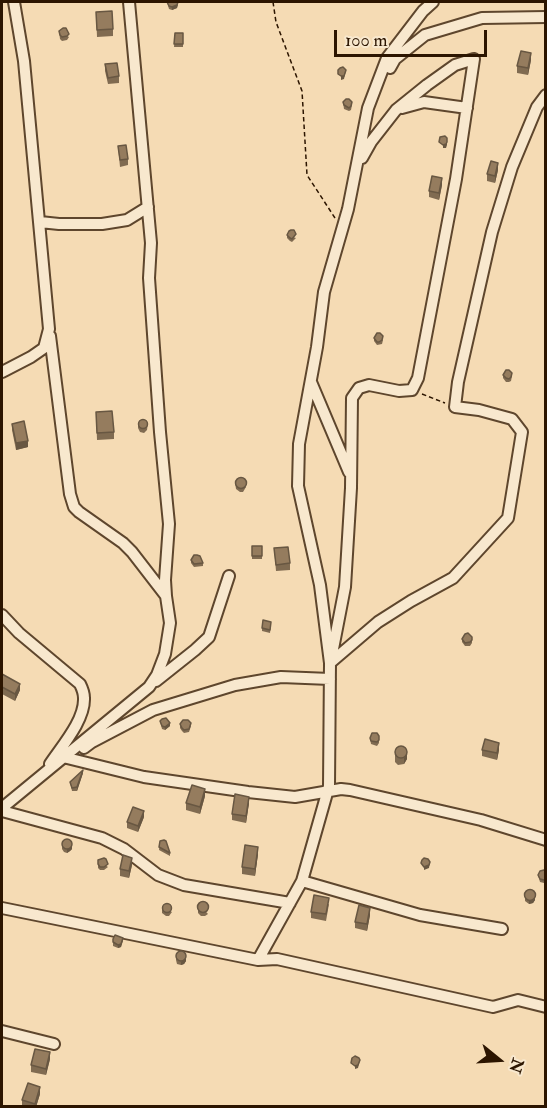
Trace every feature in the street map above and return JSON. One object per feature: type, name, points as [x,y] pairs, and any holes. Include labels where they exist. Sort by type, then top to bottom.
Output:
[{"type":"street","points":[[14,2],[24,61],[49,329],[70,494],[74,507],[123,543],[166,596]]},
{"type":"street","points":[[129,2],[151,243],[149,278],[169,524],[165,580],[170,623],[165,654],[157,675],[148,687]]},
{"type":"street","points":[[258,960],[302,881],[328,791],[330,663],[320,585],[298,486],[299,444],[324,292],[348,209],[368,108],[387,58],[423,11],[433,2]]},
{"type":"street","points":[[368,108],[395,58],[425,35],[482,18],[546,16]]},
{"type":"street","points":[[330,663],[345,587],[351,476],[352,398],[359,388],[369,385],[399,391],[412,390],[418,378],[446,236],[474,59],[455,65],[396,110],[370,142],[356,171]]},
{"type":"street","points":[[330,663],[378,622],[453,578],[508,518],[522,432],[512,419],[479,410],[455,407],[458,382],[492,232],[512,167],[537,107],[546,95]]},
{"type":"street","points":[[396,110],[424,102],[467,108]]},
{"type":"street","points":[[40,222],[102,224],[128,220],[148,207]]},
{"type":"street","points":[[2,372],[44,348],[49,329]]},
{"type":"street","points":[[310,381],[351,476]]},
{"type":"street","points":[[66,758],[209,637],[230,576]]},
{"type":"street","points":[[2,615],[19,633],[80,684],[85,696],[78,720],[45,772]]},
{"type":"street","points":[[2,809],[45,772],[66,758],[153,710],[235,685],[281,676],[330,679]]},
{"type":"street","points":[[66,758],[144,777],[248,792],[295,797],[341,789],[481,820],[546,840]]},
{"type":"street","points":[[2,809],[102,838],[124,849],[158,875],[184,885],[290,903]]},
{"type":"street","points":[[302,881],[420,915],[502,929]]},
{"type":"street","points":[[2,908],[258,960],[277,959],[493,1007],[518,1000],[546,1007]]},
{"type":"street","points":[[2,1030],[54,1044]]},
{"type":"path","points":[[273,2],[276,22],[302,92],[307,175],[342,230]]},
{"type":"path","points":[[412,390],[455,407]]},
{"type":"building","points":[[167,2],[178,2],[172,7]]},
{"type":"building","points":[[112,11],[113,29],[97,30],[96,12]]},
{"type":"building","points":[[66,28],[69,34],[62,37],[59,31]]},
{"type":"building","points":[[175,33],[183,33],[183,44],[174,44]]},
{"type":"building","points":[[521,51],[531,53],[528,68],[517,66]]},
{"type":"building","points":[[117,63],[119,76],[108,78],[105,64]]},
{"type":"building","points":[[343,67],[346,70],[344,76],[341,76],[338,70]]},
{"type":"building","points":[[346,99],[352,102],[349,108],[343,102]]},
{"type":"building","points":[[445,136],[447,142],[443,145],[439,142],[440,137]]},
{"type":"building","points":[[126,145],[128,159],[120,160],[118,146]]},
{"type":"building","points":[[491,161],[498,163],[495,176],[487,174]]},
{"type":"building","points":[[432,176],[442,178],[439,193],[429,191]]},
{"type":"building","points":[[294,230],[296,234],[292,239],[287,235]]},
{"type":"building","points":[[377,333],[383,336],[379,342],[374,338]]},
{"type":"building","points":[[506,370],[512,373],[509,379],[503,375]]},
{"type":"building","points":[[112,411],[114,432],[97,433],[96,412]]},
{"type":"building","points":[[143,419],[148,424],[143,429],[138,424]]},
{"type":"building","points":[[24,421],[28,441],[16,443],[12,424]]},
{"type":"building","points":[[241,478],[245,479],[245,487],[241,488],[237,487],[236,483],[237,479]]},
{"type":"building","points":[[252,546],[262,546],[262,556],[252,556]]},
{"type":"building","points":[[288,547],[290,563],[276,565],[274,548]]},
{"type":"building","points":[[194,555],[200,556],[203,563],[194,564],[191,560]]},
{"type":"building","points":[[263,620],[271,622],[270,630],[262,628]]},
{"type":"building","points":[[468,633],[472,640],[465,643],[462,639]]},
{"type":"building","points":[[2,674],[20,684],[15,694],[2,687]]},
{"type":"building","points":[[166,718],[170,723],[165,727],[160,721]]},
{"type":"building","points":[[183,720],[191,723],[189,729],[182,728],[180,724]]},
{"type":"building","points":[[372,733],[377,733],[379,736],[377,742],[371,741]]},
{"type":"building","points":[[485,739],[499,743],[497,753],[482,750]]},
{"type":"building","points":[[403,746],[407,752],[403,758],[399,758],[395,750]]},
{"type":"building","points":[[83,770],[77,787],[72,788],[70,782]]},
{"type":"building","points":[[192,785],[205,789],[200,807],[186,803]]},
{"type":"building","points":[[235,794],[249,797],[246,816],[232,814]]},
{"type":"building","points":[[133,807],[144,811],[138,826],[127,822]]},
{"type":"building","points":[[67,839],[72,844],[67,849],[62,844]]},
{"type":"building","points":[[164,840],[170,853],[159,847],[160,841]]},
{"type":"building","points":[[245,845],[258,847],[255,869],[242,867]]},
{"type":"building","points":[[123,855],[132,858],[129,871],[120,869]]},
{"type":"building","points":[[104,858],[108,864],[100,867],[98,860]]},
{"type":"building","points":[[424,858],[430,862],[424,867],[421,863]]},
{"type":"building","points":[[544,870],[546,879],[544,880],[538,875]]},
{"type":"building","points":[[530,890],[534,891],[534,899],[530,900],[526,899],[525,895],[526,891]]},
{"type":"building","points":[[314,895],[329,898],[326,914],[311,912]]},
{"type":"building","points":[[203,901],[209,907],[203,913],[197,907]]},
{"type":"building","points":[[167,903],[172,908],[167,913],[162,908]]},
{"type":"building","points":[[359,905],[370,908],[367,924],[355,922]]},
{"type":"building","points":[[115,935],[123,938],[121,944],[113,942]]},
{"type":"building","points":[[181,951],[186,956],[181,961],[176,956]]},
{"type":"building","points":[[35,1049],[50,1052],[46,1069],[31,1065]]},
{"type":"building","points":[[355,1056],[360,1060],[355,1066],[351,1063]]},
{"type":"building","points":[[28,1083],[40,1087],[35,1104],[22,1100]]}]
